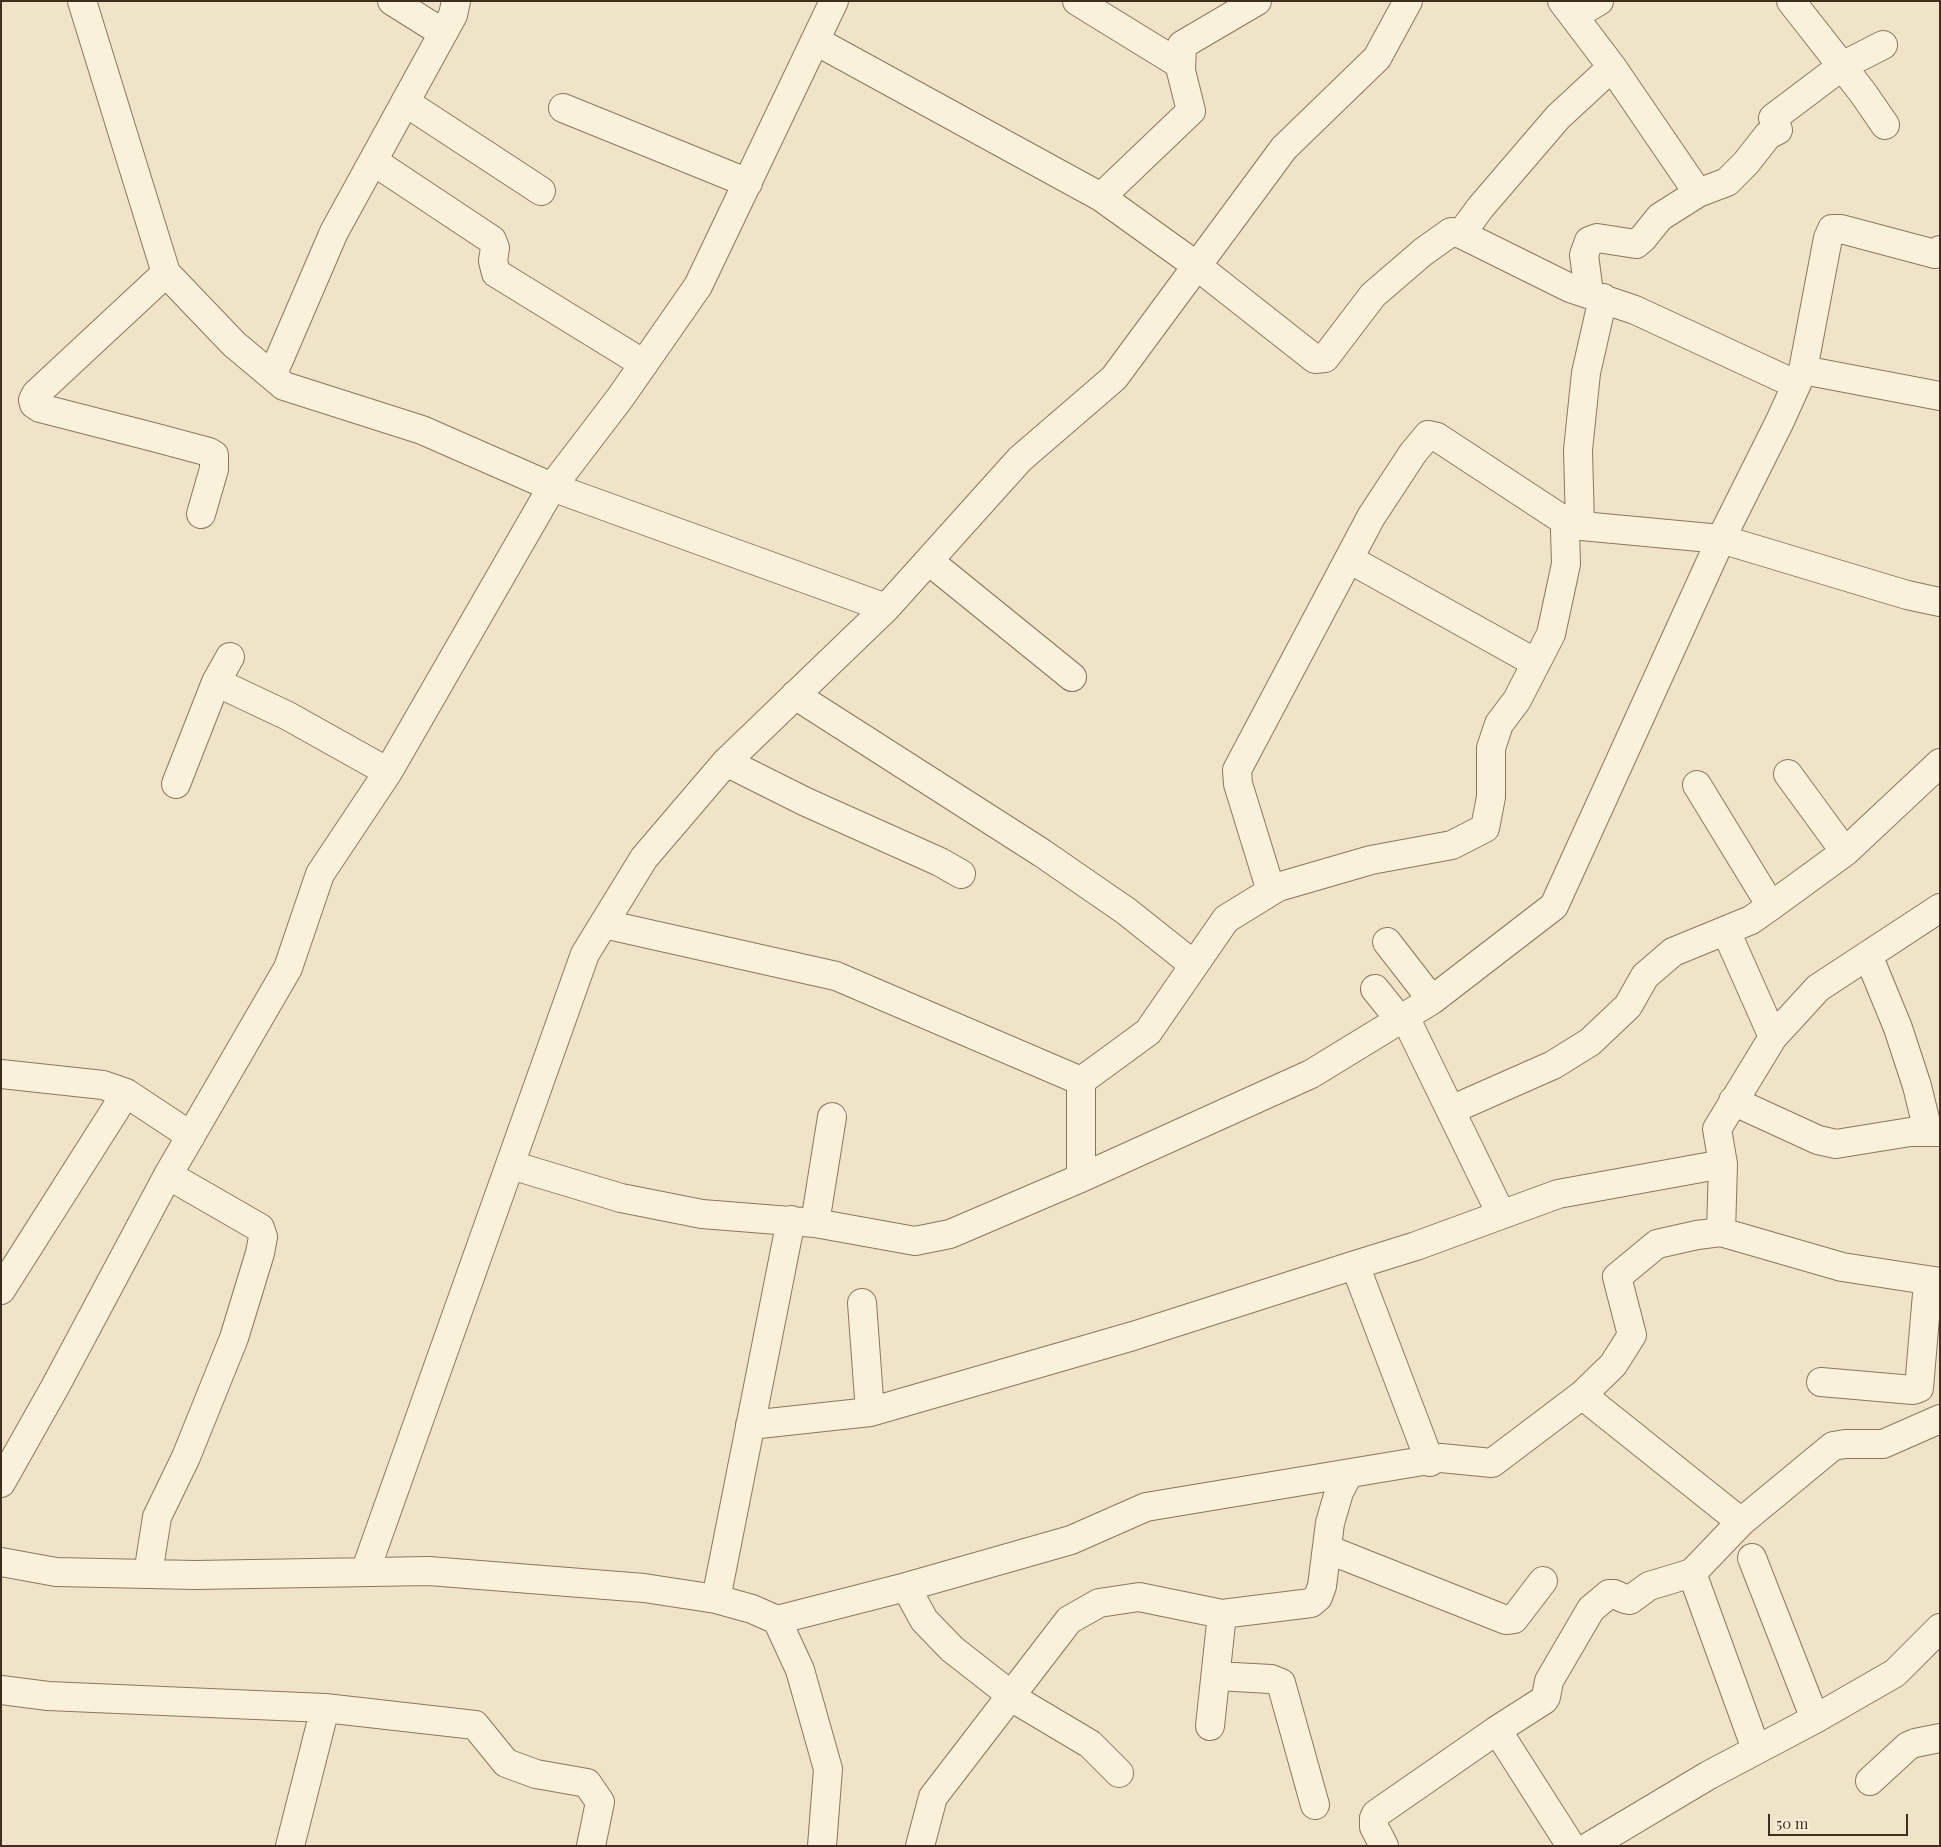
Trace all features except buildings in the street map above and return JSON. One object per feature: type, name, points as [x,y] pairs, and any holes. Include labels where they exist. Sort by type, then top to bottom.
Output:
[{"type":"street","points":[[82,1],[166,273],[234,344],[284,386],[422,430],[552,487],[886,608]]},
{"type":"street","points":[[392,1],[443,33]]},
{"type":"street","points":[[272,376],[334,232],[443,33],[452,15],[456,1]]},
{"type":"street","points":[[1,1484],[168,1175],[288,968],[320,874],[388,772],[552,487],[644,364],[698,286],[834,1]]},
{"type":"street","points":[[1077,1],[1181,65]]},
{"type":"street","points":[[1101,197],[1191,110],[1181,71],[1182,46],[1257,1]]},
{"type":"street","points":[[365,1572],[585,954],[644,858],[726,762],[886,608],[1020,459],[1114,378],[1284,148],[1377,58],[1408,1]]},
{"type":"street","points":[[1599,1],[1568,8],[1612,67],[1698,193]]},
{"type":"street","points":[[1791,1],[1885,125]]},
{"type":"street","points":[[816,41],[1101,197],[1197,266],[1315,359],[1324,358],[1372,295],[1423,252],[1451,232],[1461,234],[1570,288],[1635,310],[1799,377],[1940,396]]},
{"type":"street","points":[[1575,526],[1578,450],[1596,296],[1584,255],[1589,241],[1597,238],[1636,244],[1660,217],[1698,193],[1728,182],[1768,135],[1778,130],[1773,118],[1842,66],[1883,45]]},
{"type":"street","points":[[1461,234],[1480,208],[1558,117],[1612,67]]},
{"type":"street","points":[[405,102],[541,191]]},
{"type":"street","points":[[563,108],[748,183]]},
{"type":"street","points":[[373,161],[492,240],[495,248],[493,261],[496,273],[644,364]]},
{"type":"street","points":[[511,1165],[621,1198],[702,1214],[803,1221],[915,1241],[950,1234],[1081,1178],[1311,1074],[1432,1000],[1554,906],[1721,539],[1780,422],[1799,377],[1828,238],[1832,229],[1841,229],[1935,254],[1940,250]]},
{"type":"street","points":[[166,273],[36,394],[33,400],[34,404],[40,408],[209,452],[214,455],[214,469],[202,514]]},
{"type":"street","points":[[1271,891],[1238,784],[1237,770],[1371,517],[1413,453],[1428,435],[1437,437],[1575,526]]},
{"type":"street","points":[[1081,1081],[1148,1032],[1226,919],[1278,887],[1371,860],[1452,845],[1485,828],[1491,797],[1492,748],[1499,724],[1517,700],[1551,634],[1566,564],[1565,530],[1575,526],[1721,539],[1907,595],[1940,602]]},
{"type":"street","points":[[1349,559],[1536,663]]},
{"type":"street","points":[[930,561],[1072,677]]},
{"type":"street","points":[[176,784],[216,682],[230,657]]},
{"type":"street","points":[[216,682],[288,716],[388,772]]},
{"type":"street","points":[[795,696],[1042,853],[1126,911],[1194,965]]},
{"type":"street","points":[[726,762],[806,802],[940,862],[961,874]]},
{"type":"street","points":[[1451,1110],[1553,1065],[1590,1042],[1628,1006],[1645,976],[1673,952],[1751,920],[1771,906],[1845,852],[1940,763]]},
{"type":"street","points":[[1788,774],[1845,852]]},
{"type":"street","points":[[1697,785],[1771,906]]},
{"type":"street","points":[[1721,1232],[1723,1164],[1717,1129],[1773,1037],[1818,988],[1940,908]]},
{"type":"street","points":[[604,924],[836,976],[1081,1081]]},
{"type":"street","points":[[1726,930],[1773,1037]]},
{"type":"street","points":[[1387,942],[1432,1000]]},
{"type":"street","points":[[1733,1101],[1818,1140],[1836,1144],[1910,1132],[1934,1131],[1898,1028],[1868,955]]},
{"type":"street","points":[[1375,988],[1402,1018],[1451,1110],[1501,1214]]},
{"type":"street","points":[[1,1074],[103,1085],[126,1092],[191,1136]]},
{"type":"street","points":[[1081,1081],[1081,1178]]},
{"type":"street","points":[[1,1290],[126,1092]]},
{"type":"street","points":[[716,1599],[750,1425],[832,1117]]},
{"type":"street","points":[[750,1425],[870,1412],[1133,1336],[1416,1246],[1558,1194],[1723,1164]]},
{"type":"street","points":[[148,1574],[157,1517],[186,1457],[234,1338],[263,1237],[260,1228],[168,1175]]},
{"type":"street","points":[[1,1562],[56,1572],[195,1575],[429,1571],[644,1588],[716,1599],[752,1609],[777,1620],[906,1587],[1071,1540],[1146,1507],[1430,1462],[1441,1458],[1492,1463],[1582,1395],[1613,1365],[1632,1335],[1617,1277],[1656,1244],[1721,1232],[1842,1266],[1934,1282],[1919,1388],[1914,1390],[1821,1382]]},
{"type":"street","points":[[1355,1265],[1430,1462]]},
{"type":"street","points":[[862,1303],[870,1412]]},
{"type":"street","points":[[1582,1395],[1741,1522]]},
{"type":"street","points":[[1384,1846],[1374,1827],[1376,1814],[1497,1730],[1544,1700],[1548,1681],[1591,1609],[1609,1594],[1630,1600],[1649,1586],[1692,1573],[1741,1522],[1833,1446],[1845,1444],[1884,1444],[1940,1419]]},
{"type":"street","points":[[920,1846],[932,1797],[966,1756],[1010,1694],[1069,1620],[1098,1603],[1139,1597],[1222,1614],[1311,1602],[1318,1597],[1322,1586],[1330,1523],[1339,1492],[1348,1475]]},
{"type":"street","points":[[1327,1549],[1506,1620],[1514,1619],[1543,1581]]},
{"type":"street","points":[[1752,1558],[1815,1719]]},
{"type":"street","points":[[1692,1573],[1756,1749]]},
{"type":"street","points":[[906,1587],[924,1620],[952,1649],[1010,1694],[1090,1744],[1119,1773]]},
{"type":"street","points":[[1210,1726],[1222,1614]]},
{"type":"street","points":[[777,1620],[800,1670],[828,1769],[822,1846]]},
{"type":"street","points":[[1590,1846],[1709,1775],[1815,1719],[1895,1673],[1940,1628]]},
{"type":"street","points":[[1216,1676],[1271,1680],[1281,1683],[1315,1805]]},
{"type":"street","points":[[1,1690],[48,1696],[326,1708],[475,1725],[506,1763],[536,1774],[587,1783],[600,1802],[591,1846]]},
{"type":"street","points":[[290,1846],[326,1708]]},
{"type":"street","points":[[1497,1730],[1571,1846]]},
{"type":"street","points":[[1870,1781],[1908,1746],[1940,1738]]}]
